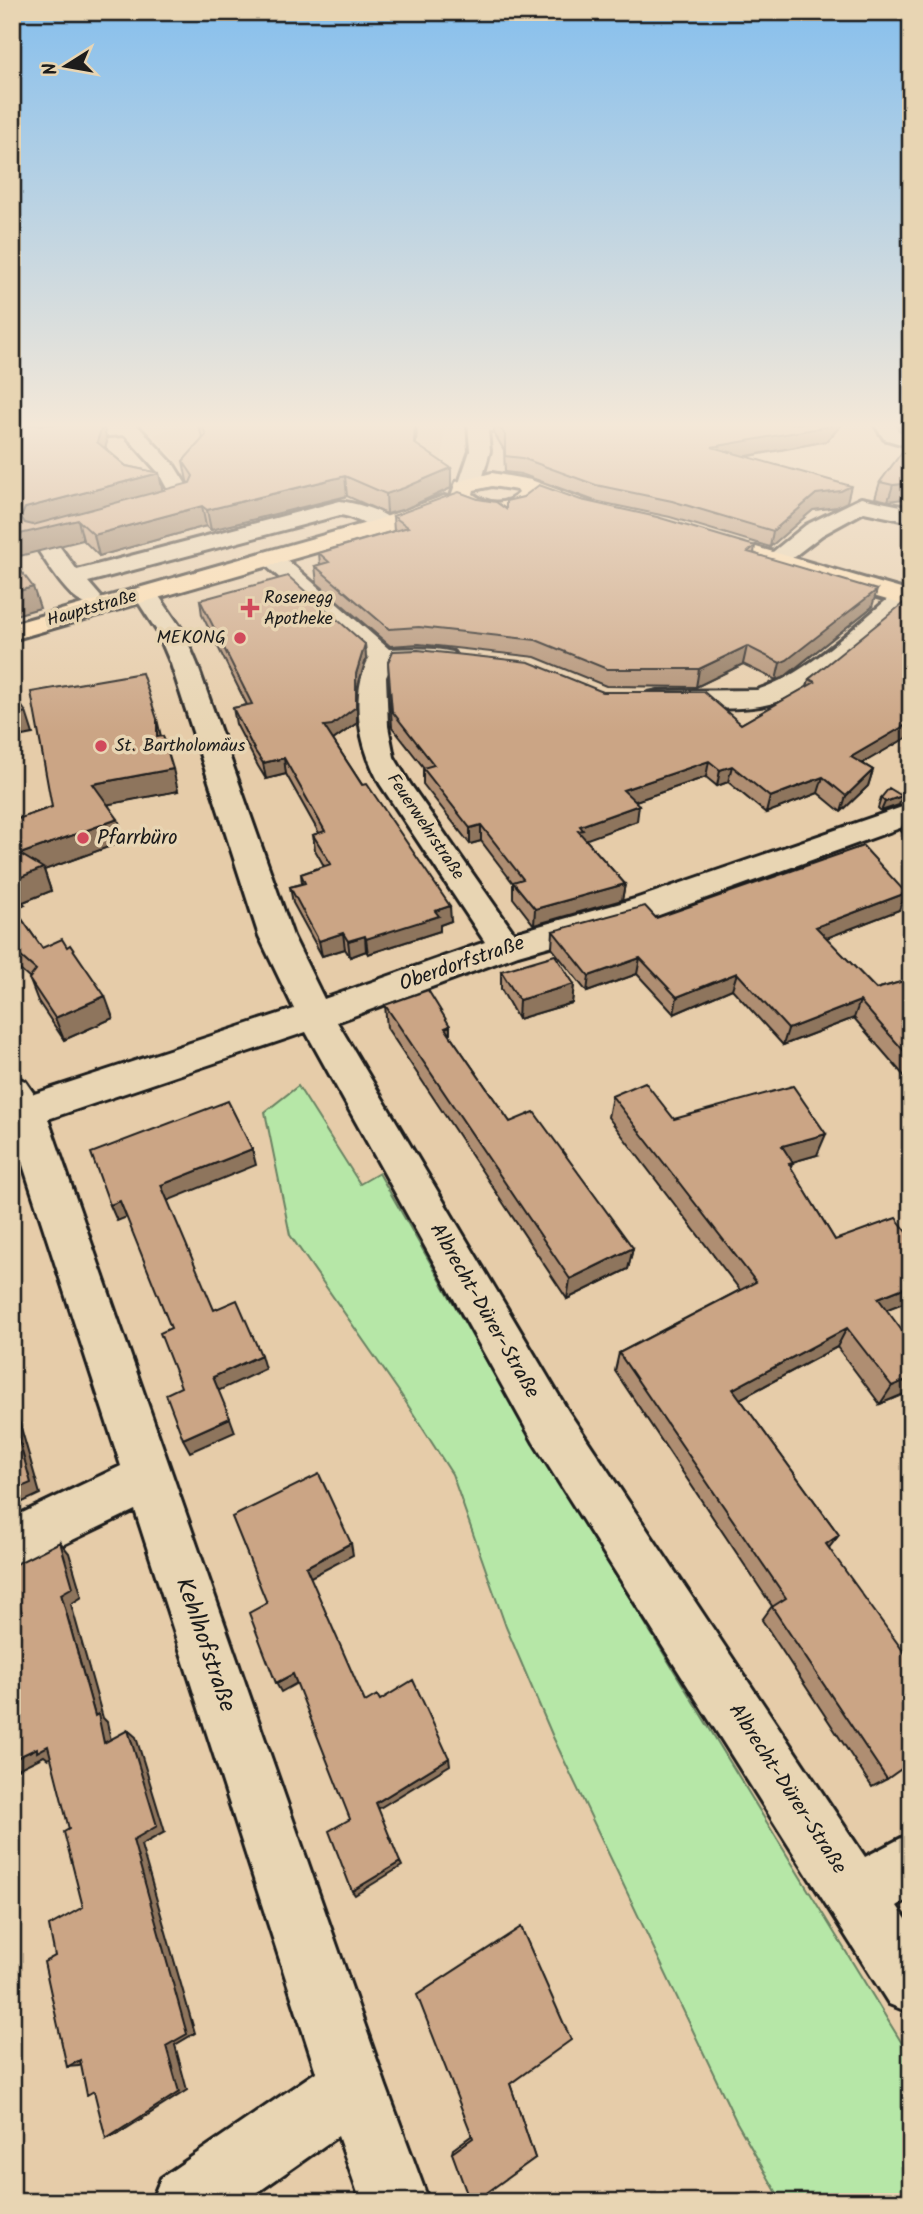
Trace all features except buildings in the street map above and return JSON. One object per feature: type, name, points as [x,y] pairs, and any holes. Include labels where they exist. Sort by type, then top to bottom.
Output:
[{"type":"main road","name":"Hauptstraße","points":[[12,632],[380,526]]},
{"type":"main road","points":[[737,548],[907,599]]},
{"type":"street","points":[[71,579],[271,526]]},
{"type":"street","points":[[775,560],[821,526]]},
{"type":"street","points":[[12,531],[40,536],[66,529]]},
{"type":"street","points":[[40,536],[71,579],[99,608]]},
{"type":"street","points":[[271,558],[383,657],[419,655],[469,660]]},
{"type":"street","name":"Albrecht-Dürer-Straße","points":[[145,594],[170,631],[184,664],[276,936],[315,1016],[551,1427],[911,1982]]},
{"type":"street","points":[[635,699],[771,696],[794,686],[907,599]]},
{"type":"street","name":"Feuerwehrstraße","points":[[383,657],[373,677],[374,726],[380,757],[394,784],[506,947]]},
{"type":"street","name":"Oberdorfstraße","points":[[17,1106],[315,1016],[506,947],[647,907],[911,813]]},
{"type":"street","name":"Kehlhofstraße","points":[[17,1106],[149,1478],[353,2086],[395,2202]]},
{"type":"street","points":[[12,1544],[149,1478]]},
{"type":"street","points":[[857,1896],[911,1863]]},
{"type":"street","points":[[184,2202],[353,2086]]},
{"type":"green space","points":[[298,1086],[360,1184],[379,1173],[511,1404],[911,2058],[911,2202],[782,2202],[736,2121],[553,1737],[506,1627],[452,1474],[400,1393],[290,1235],[265,1112]]},
{"type":"place","name":"Rosenegg Apotheke","points":[[250,608]]},
{"type":"place","name":"MEKONG","points":[[240,638]]},
{"type":"place","name":"St. Bartholomäus","points":[[101,746]]},
{"type":"place","name":"Pfarrbüro","points":[[83,838]]}]
